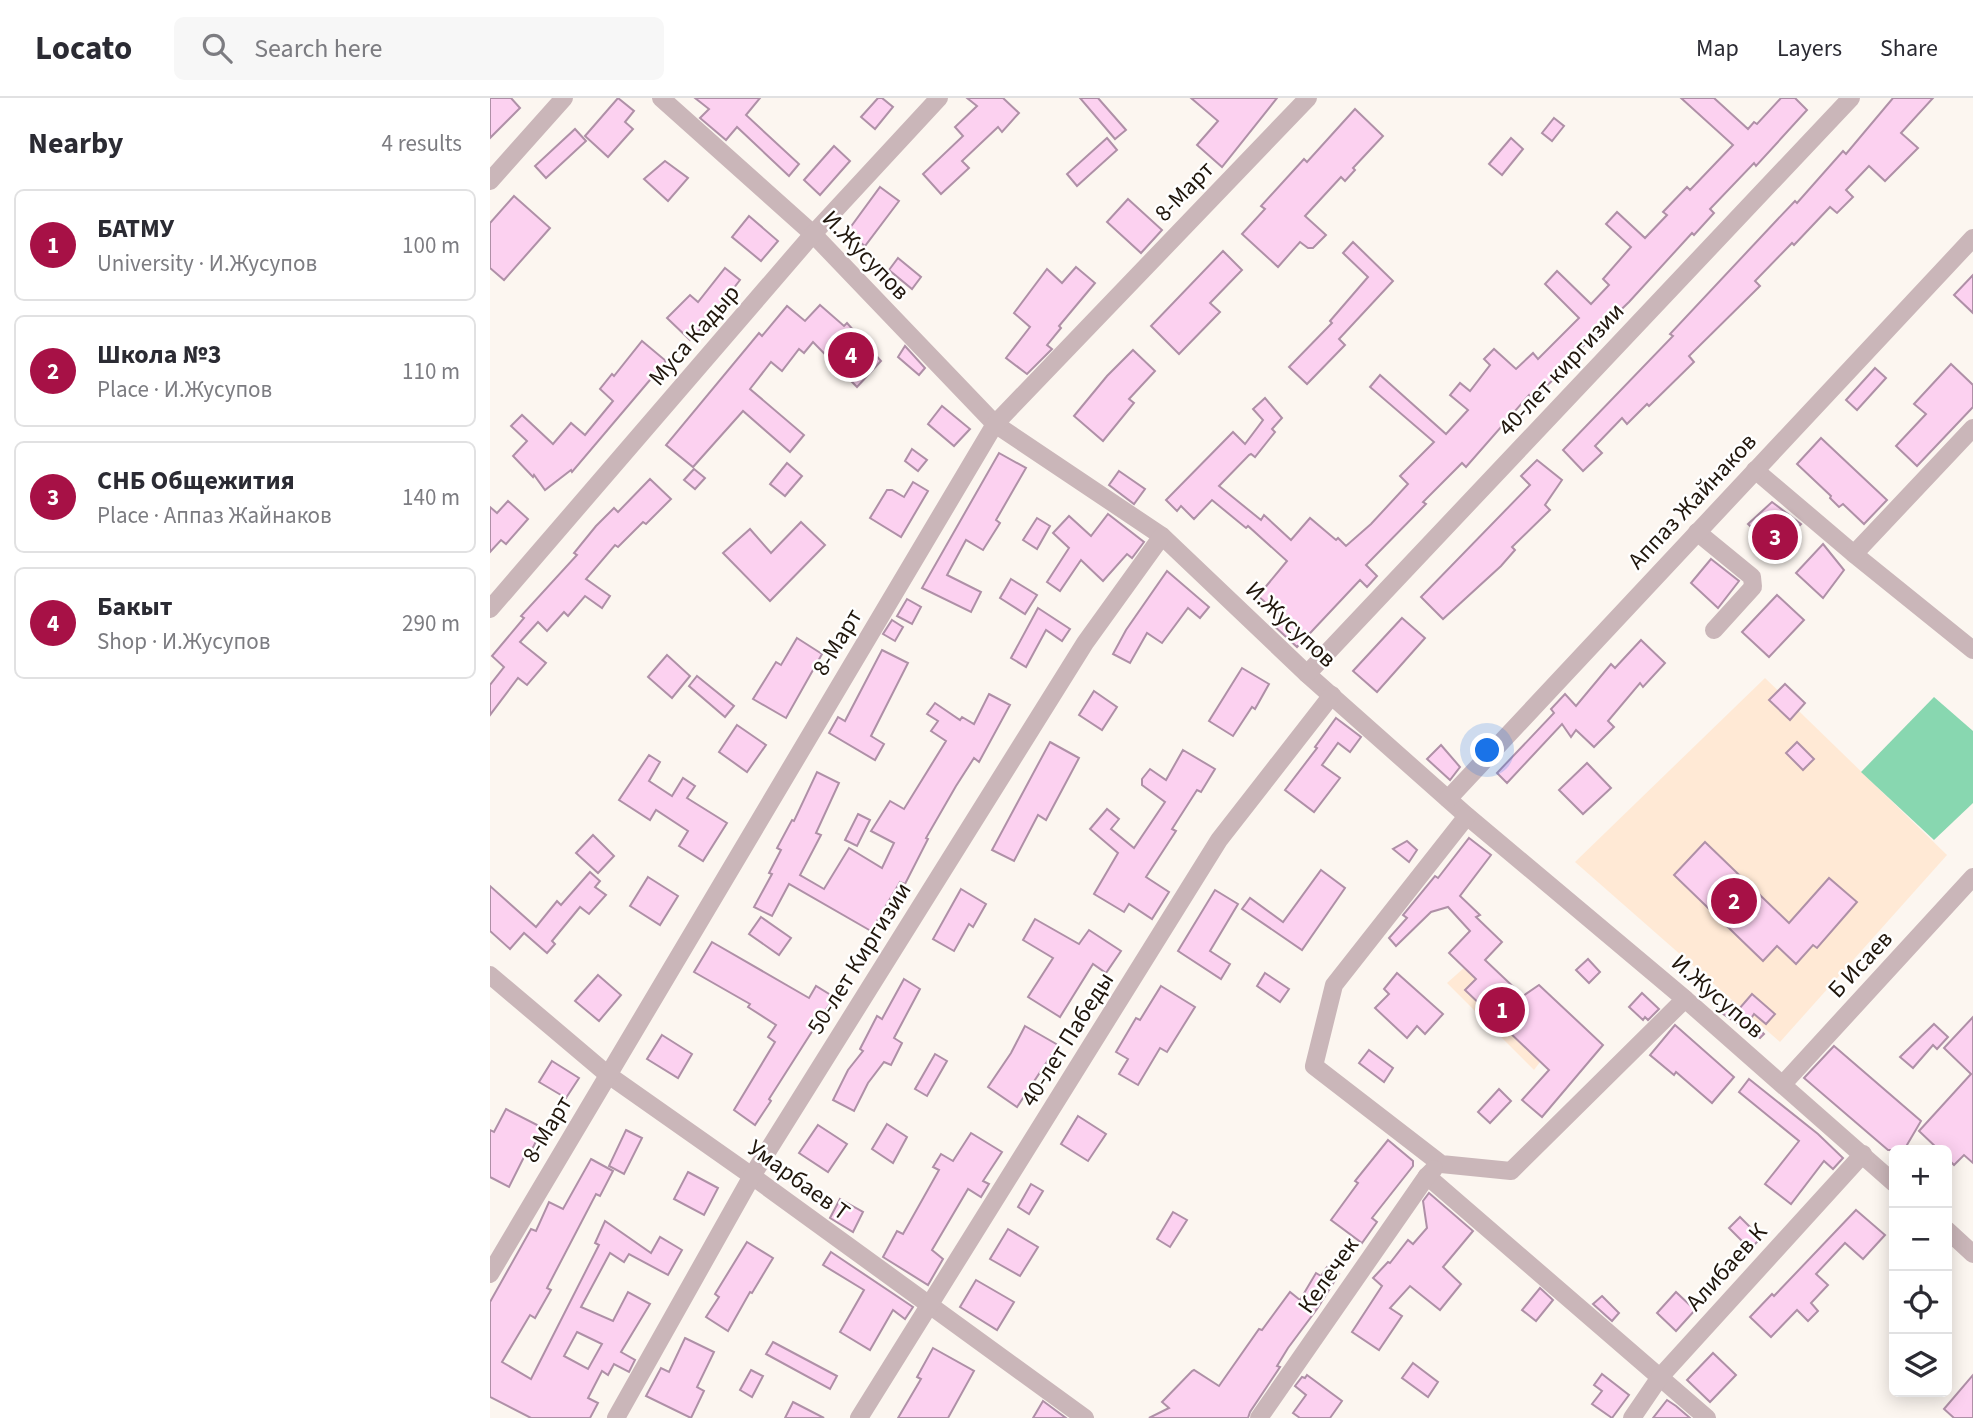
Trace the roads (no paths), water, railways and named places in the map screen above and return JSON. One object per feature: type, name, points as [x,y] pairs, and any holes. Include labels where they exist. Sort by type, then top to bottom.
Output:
[{"type":"street","points":[[490,181],[564,98]]},
{"type":"street","name":"И.Жусупов","points":[[661,98],[813,234],[995,424],[1162,536],[1307,674],[1467,816],[1685,999],[1889,1178]]},
{"type":"street","name":"Муса Кадыр","points":[[490,609],[813,234],[939,98]]},
{"type":"street","name":"8-Март","points":[[490,1274],[995,424],[1308,98]]},
{"type":"street","name":"40-лет киргизии","points":[[1307,674],[1851,98]]},
{"type":"street","name":"Аппаз Жайнаков","points":[[1448,799],[1973,237]]},
{"type":"street","points":[[1854,554],[1973,428]]},
{"type":"street","points":[[1755,470],[1973,650]]},
{"type":"street","points":[[1697,532],[1754,581],[1753,587],[1714,630]]},
{"type":"street","name":"50-лет Киргизии","points":[[616,1418],[752,1176],[1085,643],[1162,536]]},
{"type":"street","name":"40-лет Пабеды","points":[[859,1418],[1219,839],[1332,695]]},
{"type":"street","points":[[1467,816],[1334,985],[1314,1066],[1441,1164],[1511,1171],[1685,999]]},
{"type":"street","name":"Б Исаев","points":[[1783,1084],[1973,877]]},
{"type":"street","name":"Умарбаев Т","points":[[490,975],[607,1074],[1085,1418]]},
{"type":"street","name":"Алибаев К","points":[[1632,1418],[1660,1377],[1863,1154]]},
{"type":"street","name":"Келечек","points":[[1259,1418],[1427,1176],[1441,1164]]},
{"type":"street","points":[[1427,1176],[1707,1418]]},
{"type":"street","points":[[1952,1235],[1973,1254]]},
{"type":"place","name":"Бакыт","points":[[851,355]]},
{"type":"place","name":"СНБ Общежития","points":[[1775,537]]},
{"type":"place","name":"Школа №3","points":[[1734,901]]},
{"type":"place","name":"БАТМУ","points":[[1502,1010]]}]
